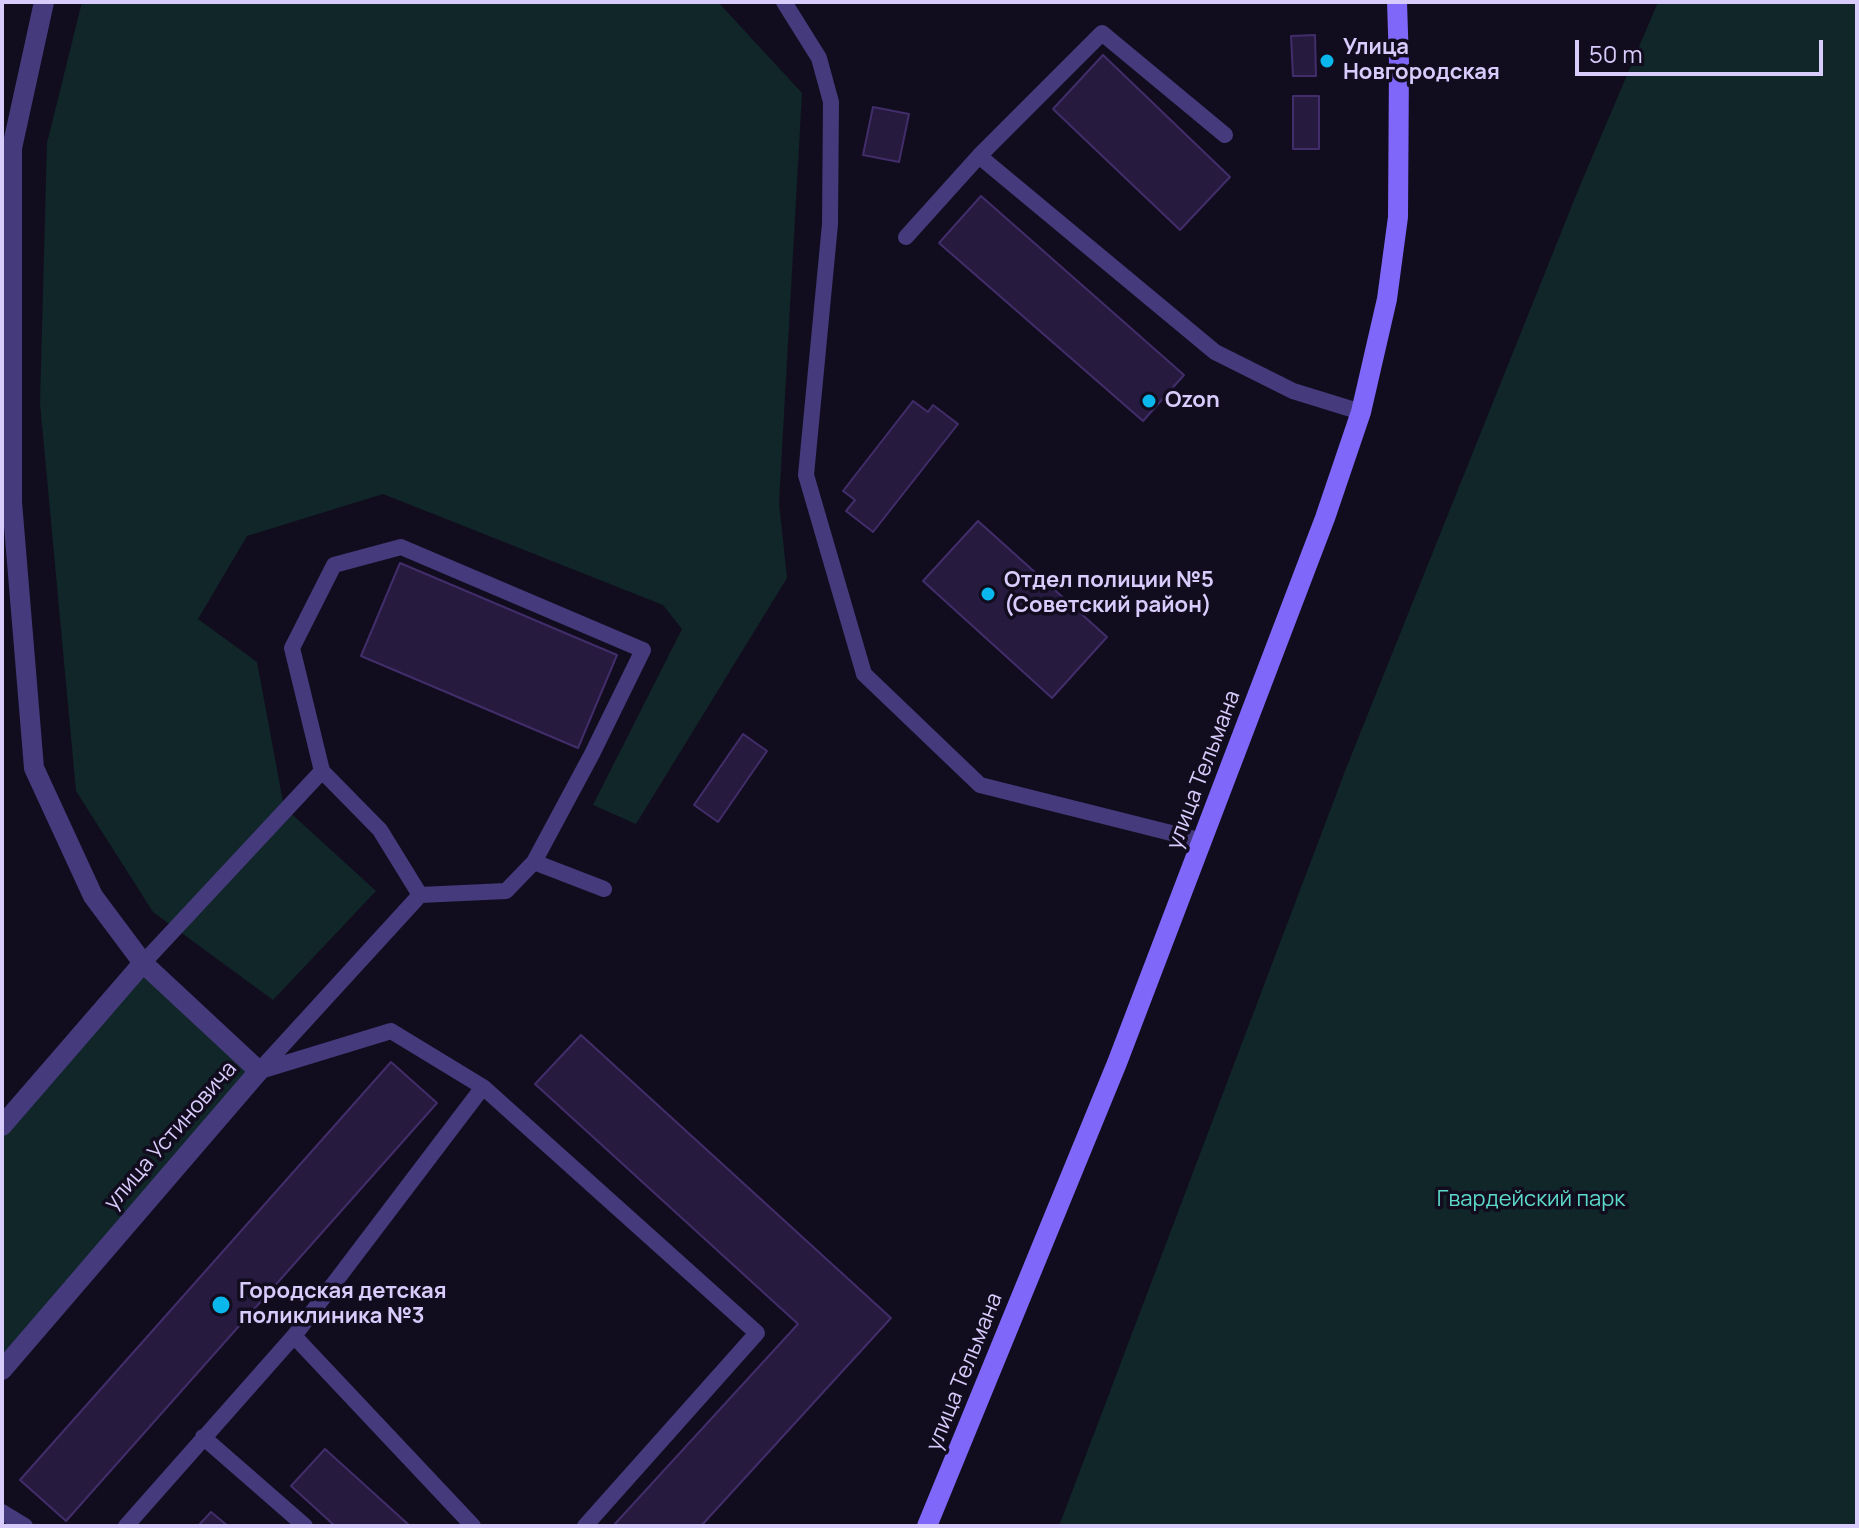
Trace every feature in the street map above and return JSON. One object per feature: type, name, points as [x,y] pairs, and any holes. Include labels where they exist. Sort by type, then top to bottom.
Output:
[{"type":"main road","name":"улица Тельмана","points":[[927,1526],[1117,1063],[1325,518],[1361,412],[1387,299],[1398,217],[1397,2]]},
{"type":"street","name":"улица Устиновича","points":[[2,1370],[259,1071],[143,963],[93,896],[34,768],[7,502],[7,148],[44,2]]},
{"type":"street","points":[[2,1126],[143,963]]},
{"type":"lane","points":[[784,2],[819,58],[831,102],[830,224],[806,475],[864,674],[980,785],[1203,841]]},
{"type":"lane","points":[[906,237],[979,156],[1102,33],[1225,135]]},
{"type":"lane","points":[[979,156],[1215,352],[1293,391],[1361,412]]},
{"type":"lane","points":[[259,1071],[420,895],[506,891],[534,862],[643,650],[401,547],[334,565],[292,648],[322,771],[380,830],[420,895]]},
{"type":"lane","points":[[143,963],[322,771]]},
{"type":"lane","points":[[534,862],[604,889]]},
{"type":"lane","points":[[259,1071],[391,1031],[483,1087],[757,1333],[585,1526]]},
{"type":"lane","points":[[126,1526],[294,1336],[483,1087]]},
{"type":"lane","points":[[294,1336],[473,1526]]},
{"type":"lane","points":[[203,1437],[305,1526]]},
{"type":"green space","points":[[82,2],[718,2],[802,93],[779,503],[787,578],[636,824],[593,805],[682,629],[663,605],[383,494],[247,536],[198,619],[257,662],[284,807],[376,891],[273,1000],[153,912],[76,791],[40,403],[47,143]]},
{"type":"green space","name":"Гвардейский парк","points":[[1658,2],[1857,2],[1857,1526],[1059,1526],[1347,766],[1579,188]]},
{"type":"green space","points":[[143,963],[259,1071],[2,1370],[2,1126]]},
{"type":"building","points":[[1315,35],[1316,76],[1293,76],[1291,36]]},
{"type":"building","points":[[1103,55],[1230,177],[1180,230],[1053,109]]},
{"type":"building","points":[[1293,96],[1319,96],[1319,149],[1293,149]]},
{"type":"building","points":[[873,107],[909,114],[899,162],[863,155]]},
{"type":"building","points":[[981,196],[1184,375],[1143,421],[939,243]]},
{"type":"building","points":[[913,401],[928,412],[933,405],[958,424],[873,532],[846,511],[855,500],[843,491]]},
{"type":"building","points":[[978,521],[1107,637],[1052,698],[923,581]]},
{"type":"building","points":[[400,563],[617,655],[578,748],[361,656]]},
{"type":"building","points":[[743,734],[767,751],[718,822],[694,805]]},
{"type":"building","points":[[581,1035],[891,1318],[701,1526],[613,1526],[798,1324],[535,1084]]},
{"type":"building","points":[[391,1062],[437,1103],[66,1521],[20,1480]]},
{"type":"building","points":[[325,1449],[410,1526],[335,1526],[291,1486]]},
{"type":"building","points":[[211,1512],[228,1526],[198,1526]]},
{"type":"place","name":"Улица Новгородская","points":[[1327,61]]},
{"type":"place","name":"Ozon","points":[[1149,401]]},
{"type":"place","name":"Отдел полиции №5 (Советский район)","points":[[988,594]]},
{"type":"place","name":"Городская детская поликлиника №3","points":[[221,1305]]}]
